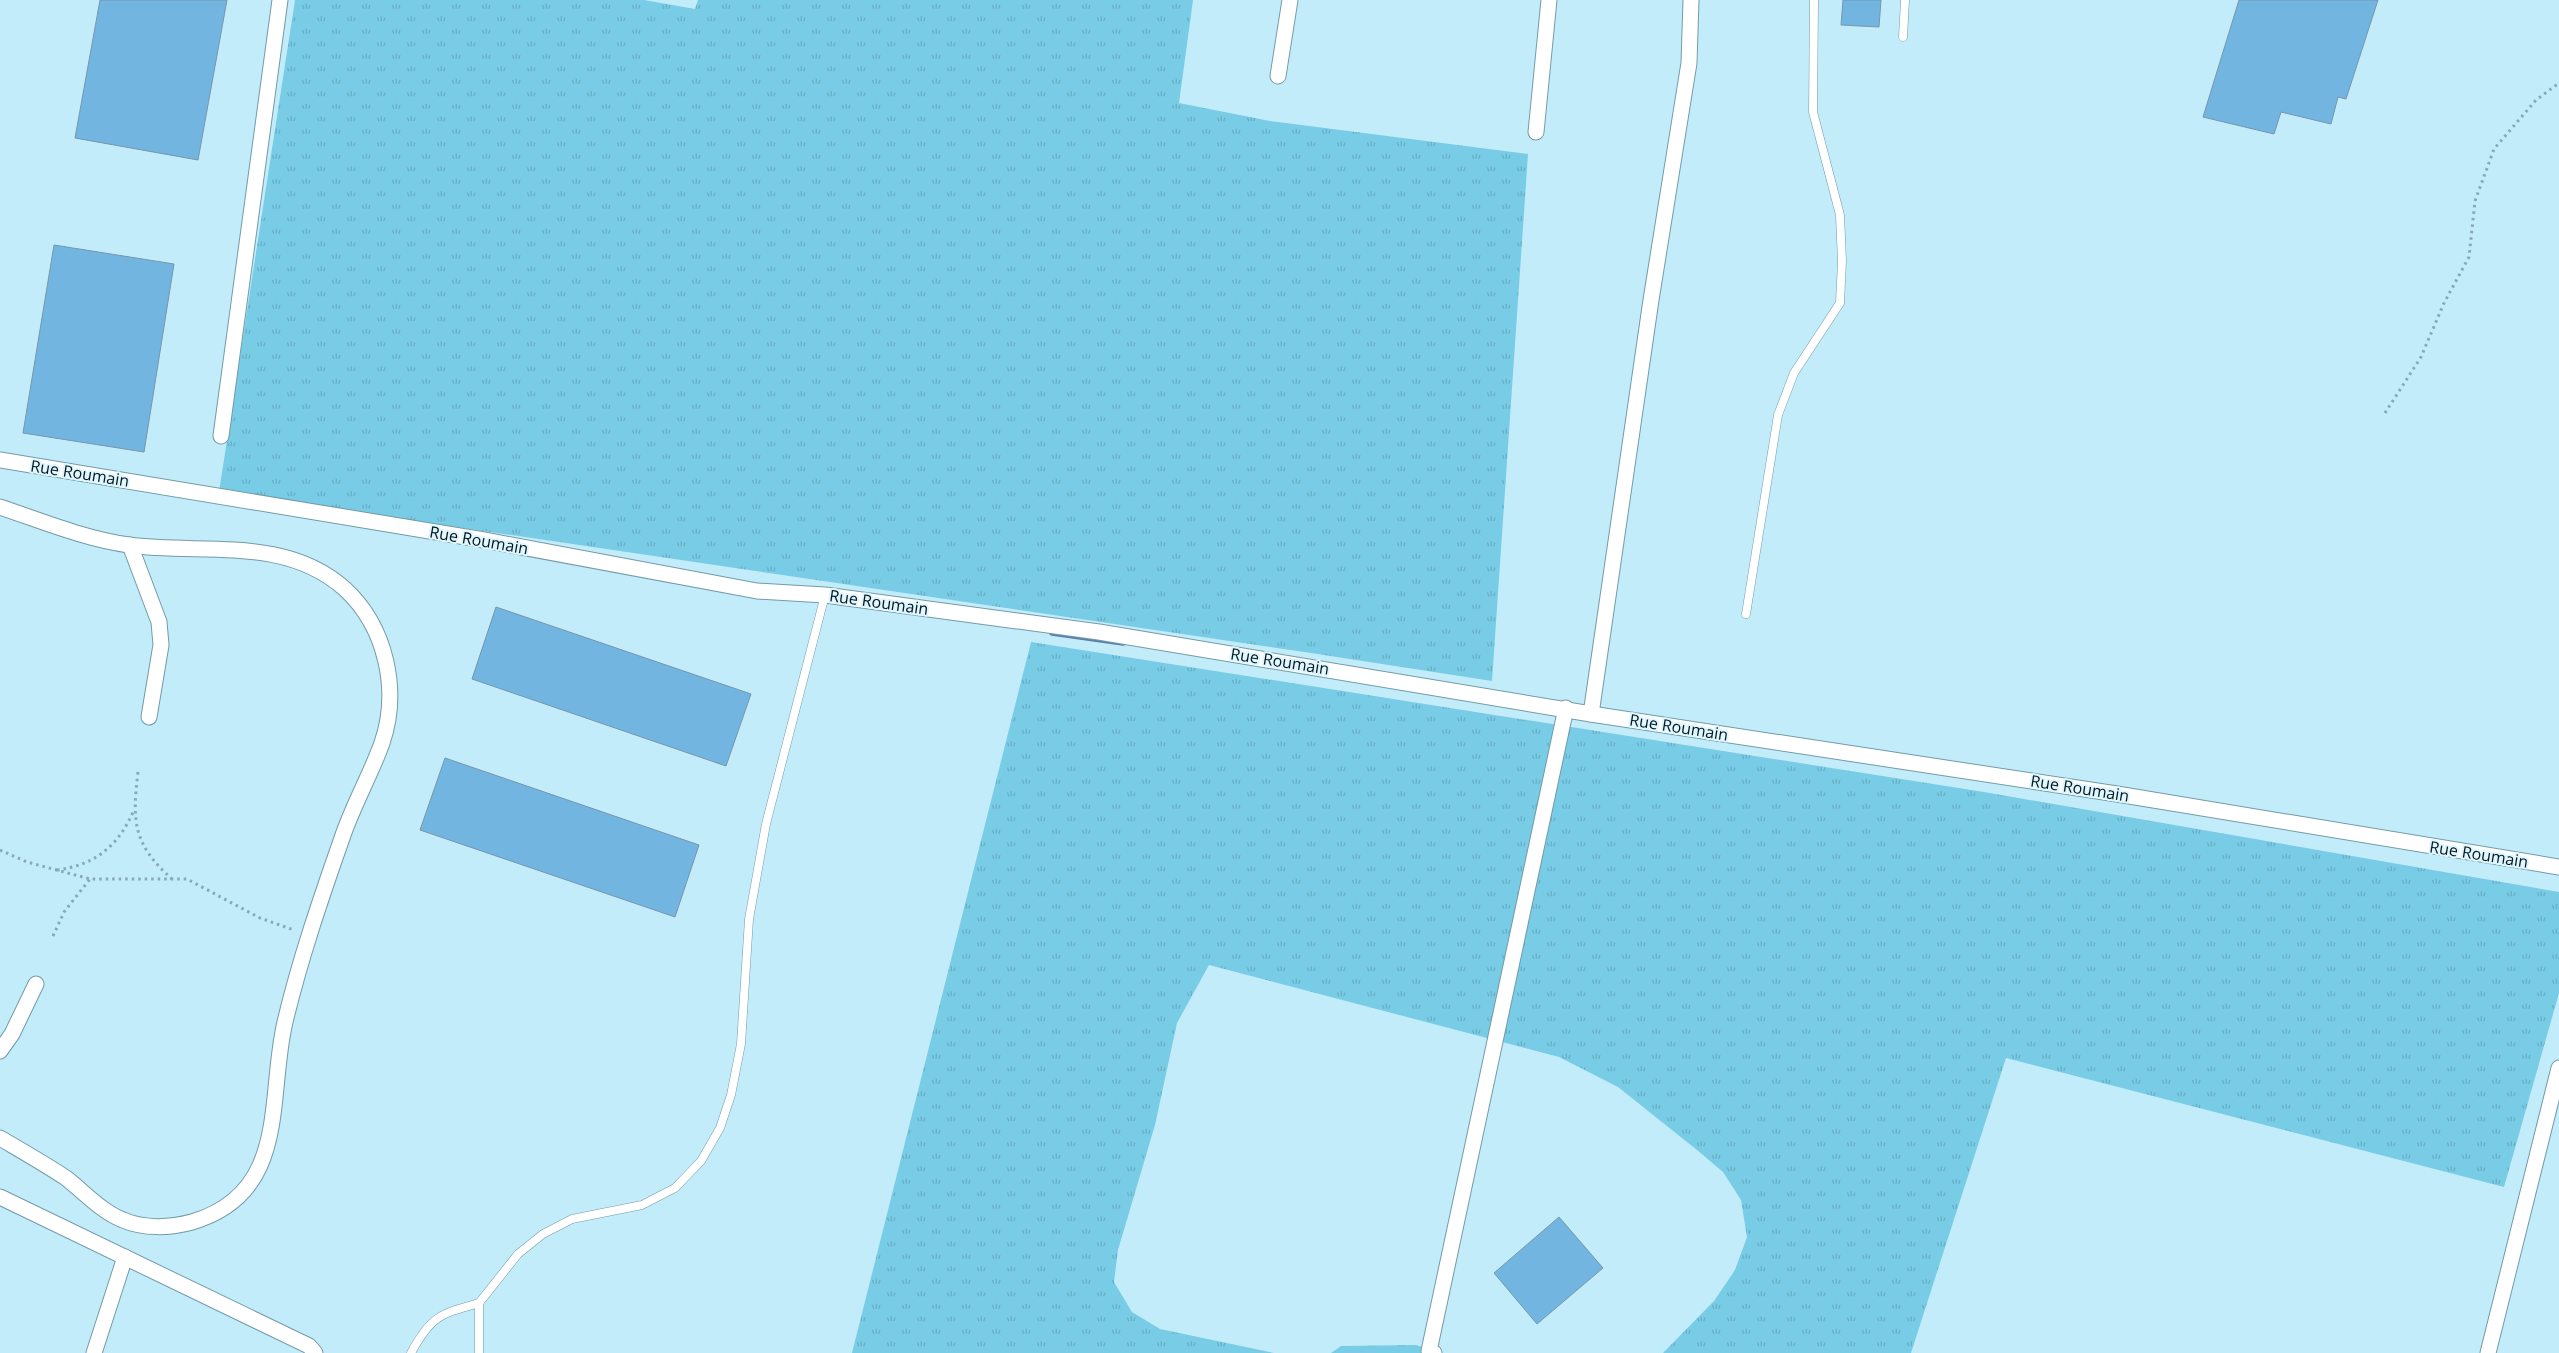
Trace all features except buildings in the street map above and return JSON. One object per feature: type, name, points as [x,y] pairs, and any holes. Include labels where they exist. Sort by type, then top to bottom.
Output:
[{"type":"street","points":[[221,436],[280,0]]},
{"type":"street","points":[[1278,76],[1290,0]]},
{"type":"street","points":[[1536,132],[1549,0]]},
{"type":"street","points":[[1591,714],[1645,340],[1689,63],[1691,0]]},
{"type":"street","name":"Rue Roumain","points":[[0,460],[474,538],[757,591],[825,595],[1100,632],[1566,708],[1591,714],[2117,794],[2559,867]]},
{"type":"street","points":[[0,507],[93,538],[130,545],[253,551],[284,556],[309,566],[345,590],[368,618],[383,648],[389,676],[390,708],[382,742],[344,833],[308,935],[284,1025],[273,1121],[266,1154],[248,1185],[228,1205],[205,1218],[179,1225],[148,1226],[121,1220],[66,1179],[0,1138]]},
{"type":"street","points":[[130,545],[159,622],[161,645],[149,717]]},
{"type":"street","points":[[1434,1353],[1429,1351],[1431,1341],[1566,708]]},
{"type":"street","points":[[0,1051],[12,1034],[36,984]]},
{"type":"street","points":[[2488,1353],[2559,1068]]},
{"type":"street","points":[[0,1197],[309,1346],[315,1353]]},
{"type":"street","points":[[94,1353],[125,1257]]},
{"type":"lane","points":[[1746,614],[1778,414],[1794,373],[1840,303],[1842,261],[1840,215],[1813,112],[1814,0]]},
{"type":"lane","points":[[1903,37],[1905,0]]},
{"type":"lane","points":[[411,1353],[435,1319],[446,1312],[479,1303],[518,1254],[543,1234],[572,1219],[642,1205],[675,1188],[701,1161],[720,1128],[730,1095],[741,1044],[749,919],[766,824],[825,595]]},
{"type":"lane","points":[[479,1303],[479,1353]]},
{"type":"path","points":[[2385,413],[2422,357],[2444,303],[2469,257],[2475,201],[2494,149],[2536,100],[2559,83]]},
{"type":"path","points":[[138,772],[134,810],[138,832],[146,850],[158,867],[172,879]]},
{"type":"path","points":[[53,871],[75,868],[95,860],[112,846],[121,835],[134,810]]},
{"type":"path","points":[[0,850],[53,871],[90,879],[188,879],[260,918],[308,935]]},
{"type":"path","points":[[52,936],[64,912],[90,879]]},
{"type":"green space","points":[[295,0],[644,0],[695,9],[698,0],[1193,0],[1179,103],[1270,121],[1528,154],[1492,681],[219,492]]},
{"type":"green space","points":[[1031,642],[1984,792],[2559,892],[2559,993],[2504,1187],[2006,1058],[1911,1353],[1663,1353],[1714,1301],[1735,1270],[1747,1237],[1741,1200],[1723,1172],[1618,1087],[1559,1057],[1209,965],[1177,1023],[1155,1125],[1118,1250],[1114,1282],[1132,1312],[1160,1329],[1274,1353],[852,1353]]},
{"type":"green space","points":[[1416,1345],[1441,1353],[1331,1353],[1341,1346]]},
{"type":"waterway","points":[[1052,633],[1123,643]]}]
